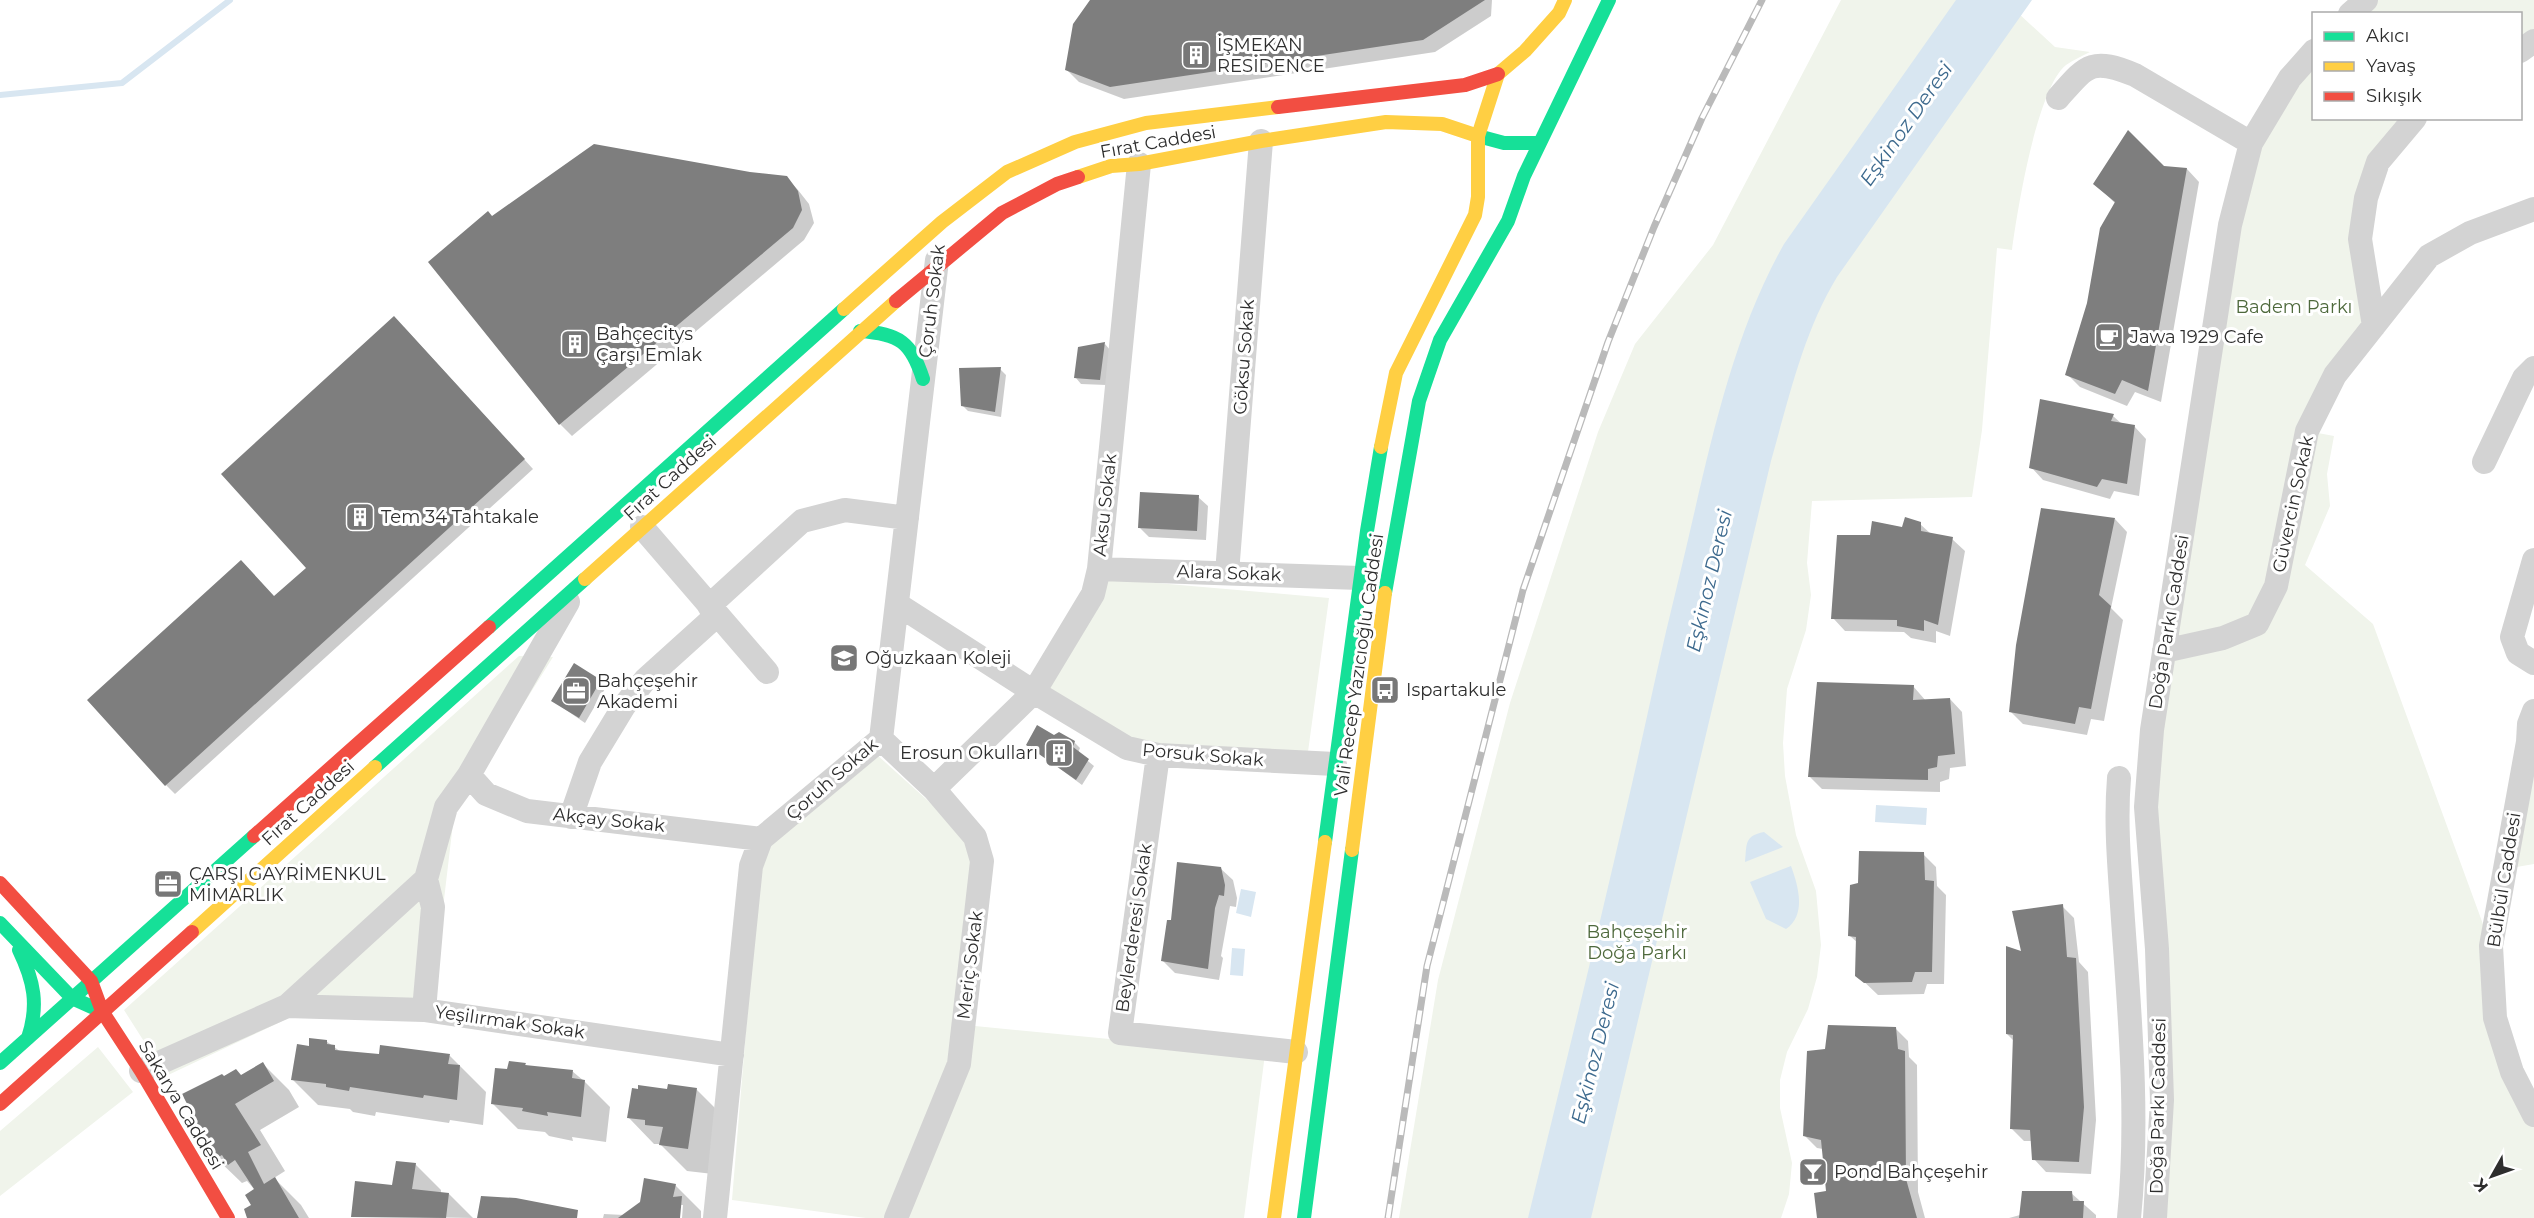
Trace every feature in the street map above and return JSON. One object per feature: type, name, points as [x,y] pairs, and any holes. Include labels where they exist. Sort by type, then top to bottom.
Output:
[{"type":"main road","points":[[1498,74],[1524,51],[1559,13],[1565,0]]},
{"type":"main road","points":[[1575,70],[1609,0]]},
{"type":"main road","points":[[1524,51],[1542,49]]},
{"type":"main road","points":[[1564,53],[1575,70]]},
{"type":"main road","name":"Vali Recep Yazıcıoğlu Caddesi","points":[[1304,1218],[1389,562],[1419,400],[1440,340],[1508,221],[1524,176],[1575,70]]},
{"type":"main road","name":"Vali Recep Yazıcıoğlu Caddesi","points":[[1274,1218],[1360,578],[1396,373],[1475,214],[1478,197],[1478,136],[1498,74]]},
{"type":"main road","name":"Fırat Caddesi","points":[[0,1063],[942,222],[1007,172],[1086,139],[1146,123],[1465,85],[1498,74]]},
{"type":"main road","name":"Fırat Caddesi","points":[[0,1104],[860,332],[1002,213],[1057,183],[1111,166],[1138,164],[1261,141],[1386,122],[1442,123],[1504,143],[1539,143]]},
{"type":"main road","points":[[860,332],[886,335],[899,341],[913,352],[923,379]]},
{"type":"main road","points":[[0,883],[91,981]]},
{"type":"main road","points":[[29,914],[77,946]]},
{"type":"main road","points":[[5,927],[72,998],[102,1011]]},
{"type":"main road","points":[[5,927],[34,985],[37,1003],[28,1038]]},
{"type":"main road","name":"Fırat Caddesi","points":[[107,950],[134,942]]},
{"type":"main road","name":"Sakarya Caddesi","points":[[91,981],[102,1011],[141,1071],[228,1218]]},
{"type":"street","points":[[2352,12],[2366,0]]},
{"type":"street","name":"Doğa Parkı Caddesi","points":[[2156,1218],[2162,1100],[2157,949],[2146,807],[2152,730],[2230,225],[2251,143],[2290,78],[2312,52]]},
{"type":"street","points":[[2058,98],[2086,69],[2098,64],[2119,68],[2135,75],[2251,143]]},
{"type":"street","points":[[2374,326],[2360,238],[2366,198],[2378,162],[2413,120]]},
{"type":"street","name":"Göksu Sokak","points":[[1227,573],[1261,141]]},
{"type":"street","name":"Aksu Sokak","points":[[934,789],[1034,692],[1093,594],[1098,569],[1138,164]]},
{"type":"street","name":"Güvercin Sokak","points":[[2164,651],[2223,638],[2257,624],[2276,586],[2307,431],[2335,375],[2429,256],[2470,233],[2534,209]]},
{"type":"street","name":"Çoruh Sokak","points":[[761,839],[881,739],[942,222]]},
{"type":"street","points":[[2484,462],[2524,378],[2534,368]]},
{"type":"street","points":[[571,817],[590,762],[624,706],[645,680],[802,521],[845,510],[907,518]]},
{"type":"street","points":[[642,527],[767,672]]},
{"type":"street","points":[[2534,560],[2512,637],[2518,653],[2534,663]]},
{"type":"street","name":"Alara Sokak","points":[[1098,569],[1360,578]]},
{"type":"street","points":[[424,1010],[433,907],[426,879],[446,807],[469,774],[577,587]]},
{"type":"street","name":"Porsuk Sokak","points":[[897,604],[1034,692],[1127,748],[1158,755],[1335,764]]},
{"type":"street","name":"Bülbül Caddesi","points":[[2534,711],[2529,724],[2528,780],[2491,946],[2494,1018],[2512,1072],[2534,1114]]},
{"type":"street","name":"Meriç Sokak","points":[[881,739],[934,789],[975,837],[982,861],[958,1064],[896,1218]]},
{"type":"street","name":"Beylerderesi Sokak","points":[[1158,755],[1120,1033],[1296,1052]]},
{"type":"street","name":"Akçay Sokak","points":[[469,774],[486,794],[527,811],[761,839]]},
{"type":"street","points":[[2119,778],[2117,806],[2119,852],[2132,1065],[2133,1182],[2129,1218]]},
{"type":"street","points":[[715,1218],[751,866],[761,839]]},
{"type":"street","points":[[141,1071],[286,1006],[426,879]]},
{"type":"street","name":"Yeşilırmak Sokak","points":[[286,1006],[424,1010],[732,1055]]},
{"type":"green space","name":"Bahçeşehir Doğa Parkı","points":[[1841,0],[2004,0],[2055,47],[2090,52],[2066,65],[2056,78],[2046,98],[2030,152],[2012,250],[1997,248],[1982,430],[1972,497],[1812,501],[1807,563],[1811,595],[1806,630],[1787,689],[1783,743],[1785,776],[1796,835],[1816,891],[1821,945],[1817,977],[1808,1009],[1787,1052],[1780,1080],[1780,1108],[1792,1163],[1789,1194],[1781,1218],[1399,1218],[1438,980],[1510,703],[1598,432],[1635,344],[1713,245]]},
{"type":"green space","points":[[2366,0],[2534,0],[2534,41],[2522,50],[2522,12],[2352,12]]},
{"type":"green space","name":"Badem Parkı","points":[[2312,52],[2312,120],[2414,120],[2366,198],[2374,326],[2307,431],[2334,436],[2327,474],[2330,506],[2305,565],[2373,624],[2491,946],[2495,1018],[2534,1115],[2534,1218],[2155,1218],[2146,807],[2251,143]]},
{"type":"green space","points":[[1099,578],[1329,598],[1307,759],[1129,743],[1044,689]]},
{"type":"green space","points":[[519,656],[553,657],[454,815],[430,1018],[295,1015],[166,1076],[124,1010]]},
{"type":"green space","points":[[2534,725],[2534,864],[2505,869]]},
{"type":"green space","points":[[876,754],[965,834],[971,862],[949,1067],[889,1218],[866,1218],[732,1200],[759,873],[773,841]]},
{"type":"green space","points":[[975,1026],[1265,1054],[1244,1218],[907,1218]]},
{"type":"green space","points":[[98,1047],[133,1092],[0,1196],[0,1131]]},
{"type":"water","name":"Eşkinoz Deresi","points":[[1956,0],[2032,0],[1837,277],[1815,321],[1798,366],[1771,461],[1591,1218],[1528,1218],[1632,786],[1708,455],[1732,367],[1764,283],[1784,244]]},
{"type":"water","points":[[1876,805],[1927,808],[1926,825],[1875,822]]},
{"type":"water","points":[[1764,832],[1783,847],[1745,862],[1748,842],[1753,836]]},
{"type":"water","points":[[1791,866],[1798,891],[1799,908],[1793,923],[1786,929],[1766,919],[1750,882]]},
{"type":"water","points":[[1241,889],[1256,892],[1251,917],[1236,913]]},
{"type":"water","points":[[1232,948],[1245,949],[1243,976],[1230,975]]},
{"type":"building","name":"İŞMEKAN RESİDENCE","points":[[1090,0],[1485,0],[1423,40],[1110,87],[1065,70],[1073,24]]},
{"type":"building","points":[[2128,130],[2164,166],[2187,168],[2148,391],[2122,380],[2115,394],[2065,375],[2087,303],[2100,228],[2115,202],[2093,184]]},
{"type":"building","name":"Bahçecitys Çarşı Emlak","points":[[594,144],[750,172],[787,176],[798,191],[802,210],[793,228],[559,425],[428,262],[488,211],[492,216]]},
{"type":"building","name":"Tem 34 Tahtakale","points":[[394,316],[525,459],[165,786],[87,700],[241,560],[274,596],[306,568],[221,474]]},
{"type":"building","points":[[1105,342],[1100,380],[1074,378],[1078,347]]},
{"type":"building","points":[[1001,367],[995,412],[961,406],[959,368]]},
{"type":"building","points":[[2040,399],[2114,414],[2111,421],[2135,425],[2127,484],[2102,479],[2097,487],[2029,468]]},
{"type":"building","points":[[1140,492],[1199,495],[1197,531],[1138,528]]},
{"type":"building","points":[[2041,508],[2115,518],[2099,595],[2111,606],[2091,709],[2079,707],[2075,724],[2009,712],[2016,645]]},
{"type":"building","points":[[1905,517],[1921,522],[1921,531],[1953,537],[1938,625],[1924,620],[1924,631],[1897,626],[1897,620],[1831,619],[1837,535],[1870,535],[1872,521],[1902,527]]},
{"type":"building","name":"Bahçeşehir Akademi","points":[[574,663],[601,680],[579,718],[551,701]]},
{"type":"building","points":[[1817,682],[1914,685],[1913,700],[1950,698],[1955,754],[1938,756],[1937,767],[1928,769],[1928,780],[1808,777]]},
{"type":"building","name":"Erosun Okulları","points":[[1037,725],[1054,735],[1059,732],[1075,741],[1073,747],[1089,759],[1076,780],[1026,745]]},
{"type":"building","points":[[1859,851],[1924,852],[1925,880],[1934,881],[1932,972],[1915,972],[1912,982],[1864,983],[1855,976],[1856,937],[1848,936],[1850,885],[1858,883]]},
{"type":"building","points":[[1177,862],[1221,867],[1225,885],[1224,896],[1219,895],[1215,908],[1208,969],[1161,961],[1167,920],[1171,920]]},
{"type":"building","points":[[2063,904],[2067,957],[2076,958],[2084,1107],[2079,1162],[2032,1160],[2030,1130],[2010,1129],[2013,1035],[2006,1034],[2006,946],[2021,951],[2012,911]]},
{"type":"building","points":[[1828,1025],[1896,1027],[1898,1049],[1905,1051],[1906,1179],[1917,1218],[1817,1218],[1814,1193],[1826,1191],[1821,1140],[1803,1136],[1807,1051],[1825,1049]]},
{"type":"building","points":[[309,1038],[327,1040],[327,1044],[335,1045],[335,1050],[379,1054],[380,1045],[450,1054],[448,1064],[460,1065],[457,1100],[424,1095],[423,1098],[350,1087],[349,1091],[326,1087],[326,1084],[291,1080],[297,1044],[309,1046]]},
{"type":"building","points":[[509,1061],[573,1070],[572,1078],[585,1080],[581,1117],[547,1112],[548,1116],[522,1111],[523,1108],[491,1104],[495,1068],[507,1069]]},
{"type":"building","points":[[263,1062],[274,1081],[235,1104],[261,1145],[248,1152],[264,1184],[275,1177],[299,1218],[247,1218],[244,1209],[251,1205],[245,1195],[254,1189],[235,1160],[228,1165],[222,1155],[215,1159],[182,1094],[236,1069],[241,1075]]},
{"type":"building","points":[[668,1084],[697,1088],[688,1149],[659,1145],[663,1127],[645,1125],[645,1120],[627,1118],[632,1088],[638,1089],[638,1085],[667,1089]]},
{"type":"building","points":[[396,1161],[416,1163],[412,1189],[449,1193],[446,1218],[351,1217],[355,1181],[392,1185]]},
{"type":"building","points":[[644,1178],[676,1184],[673,1197],[682,1196],[680,1218],[618,1218],[640,1202]]},
{"type":"building","points":[[2022,1191],[2072,1191],[2073,1201],[2084,1201],[2083,1218],[2019,1218]]},
{"type":"building","points":[[481,1196],[516,1198],[578,1210],[577,1218],[477,1218]]},
{"type":"waterway","points":[[0,95],[122,83],[230,0]]},
{"type":"railway","points":[[1388,1218],[1427,966],[1523,590],[1608,342],[1654,227],[1702,118],[1762,0]]},
{"type":"traffic: fast","points":[[1385,593],[1419,401],[1440,340],[1508,221],[1524,176],[1609,0]]},
{"type":"traffic: fast","points":[[1478,136],[1504,143],[1539,143]]},
{"type":"traffic: fast","points":[[489,627],[844,309]]},
{"type":"traffic: fast","points":[[860,331],[874,332],[902,342],[914,356],[923,379]]},
{"type":"traffic: fast","points":[[1325,842],[1367,531],[1381,447]]},
{"type":"traffic: fast","points":[[375,767],[585,579]]},
{"type":"traffic: fast","points":[[0,1063],[254,836]]},
{"type":"traffic: fast","points":[[1304,1218],[1352,850]]},
{"type":"traffic: fast","points":[[0,923],[72,998],[92,1007]]},
{"type":"traffic: fast","points":[[19,950],[33,993],[33,1015],[28,1038]]},
{"type":"traffic: slow","points":[[1381,447],[1396,373],[1475,215],[1478,197],[1478,136],[1498,74],[1525,51],[1559,13],[1565,0]]},
{"type":"traffic: slow","points":[[844,309],[942,222],[1007,172],[1075,142],[1146,123],[1278,107]]},
{"type":"traffic: slow","points":[[1078,177],[1111,166],[1139,164],[1261,141],[1386,122],[1442,124],[1478,136]]},
{"type":"traffic: slow","points":[[585,579],[896,301]]},
{"type":"traffic: slow","points":[[1352,850],[1385,593]]},
{"type":"traffic: slow","points":[[192,932],[375,767]]},
{"type":"traffic: slow","points":[[1274,1218],[1325,842]]},
{"type":"traffic: jam","points":[[1278,107],[1465,85],[1498,74]]},
{"type":"traffic: jam","points":[[896,301],[1002,213],[1057,184],[1078,177]]},
{"type":"traffic: jam","points":[[254,836],[489,627]]},
{"type":"traffic: jam","points":[[0,883],[91,981],[102,1011],[141,1071],[228,1218]]},
{"type":"traffic: jam","points":[[0,1104],[192,932]]},
{"type":"place","name":"İŞMEKAN RESİDENCE","points":[[1196,55]]},
{"type":"place","name":"Jawa 1929 Cafe","points":[[2109,337]]},
{"type":"place","name":"Bahçecitys Çarşı Emlak","points":[[575,344]]},
{"type":"place","name":"Tem 34 Tahtakale","points":[[360,517]]},
{"type":"place","name":"Oğuzkaan Koleji","points":[[844,658]]},
{"type":"place","name":"Ispartakule","points":[[1385,690]]},
{"type":"place","name":"Bahçeşehir Akademi","points":[[576,691]]},
{"type":"place","name":"Erosun Okulları","points":[[1059,753]]},
{"type":"place","name":"ÇARŞI GAYRİMENKUL MİMARLIK","points":[[168,884]]},
{"type":"place","name":"Pond Bahçeşehir","points":[[1813,1172]]}]
